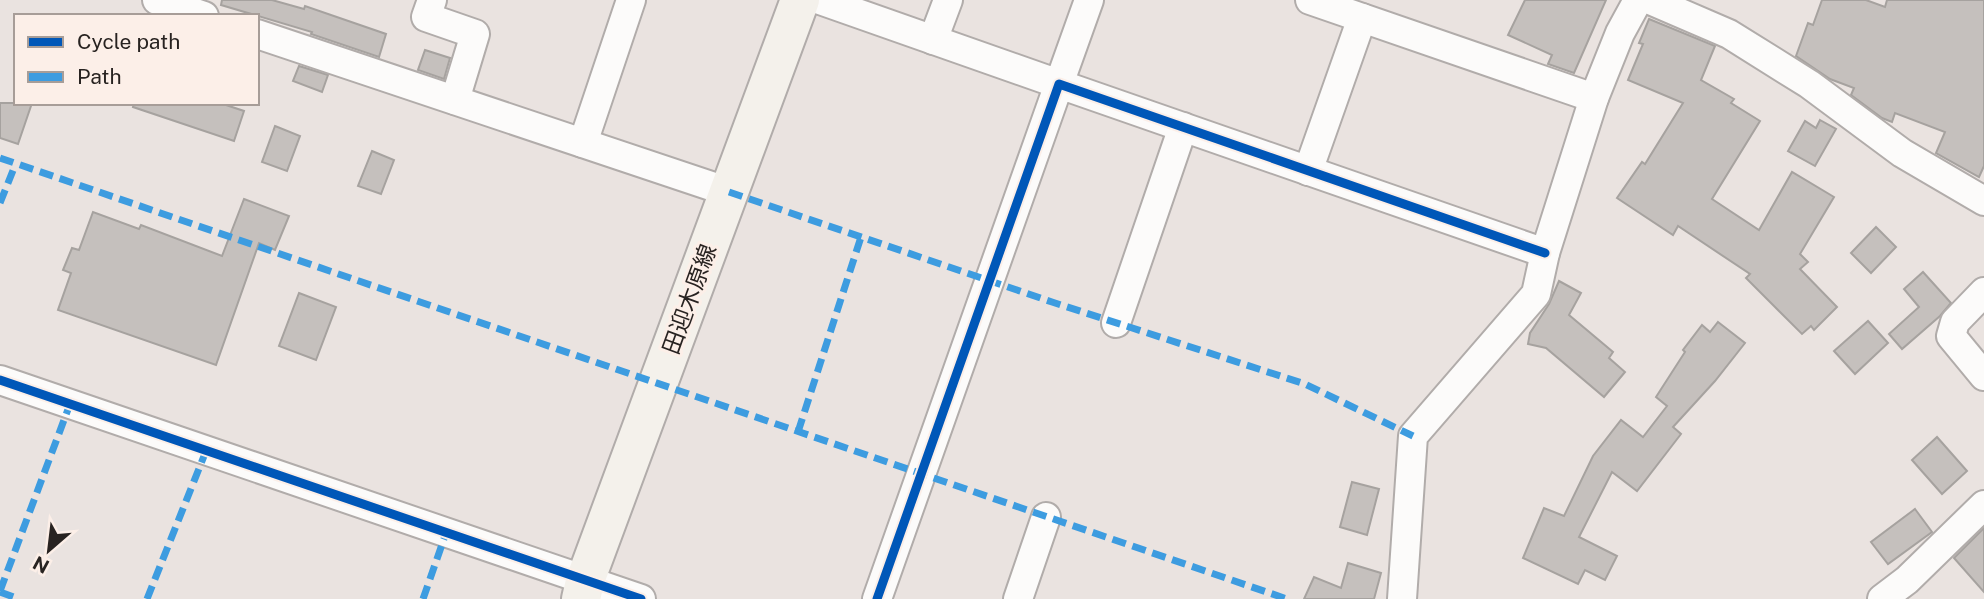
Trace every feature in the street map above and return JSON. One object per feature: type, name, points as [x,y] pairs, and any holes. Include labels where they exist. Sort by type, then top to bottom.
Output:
[{"type":"main road","name":"田迎木原線","points":[[583,590],[800,0]]},
{"type":"street","points":[[157,0],[198,14]]},
{"type":"street","points":[[432,0],[426,17],[475,34],[455,100]]},
{"type":"street","points":[[583,143],[631,0]]},
{"type":"street","points":[[820,0],[1545,253]]},
{"type":"street","points":[[933,40],[947,0]]},
{"type":"street","points":[[877,599],[1089,0]]},
{"type":"street","points":[[1310,0],[1594,98]]},
{"type":"street","points":[[1402,599],[1413,436],[1535,294],[1545,253],[1594,98],[1620,33],[1638,0]]},
{"type":"street","points":[[1650,0],[1729,34],[1809,84],[1902,153],[1984,201]]},
{"type":"street","points":[[1308,171],[1362,18]]},
{"type":"street","points":[[259,35],[729,192]]},
{"type":"street","points":[[1116,323],[1183,127]]},
{"type":"street","points":[[1984,292],[1955,323],[1951,336],[1984,376]]},
{"type":"street","points":[[0,380],[583,590],[641,599]]},
{"type":"street","points":[[1882,599],[1907,580],[1984,505]]},
{"type":"street","points":[[1018,599],[1046,517]]},
{"type":"building","points":[[222,0],[272,0],[304,9],[305,6],[386,34],[379,57],[311,34],[312,32],[259,16],[259,14],[221,5]]},
{"type":"building","points":[[1525,0],[1606,0],[1574,73],[1548,64],[1552,55],[1508,35]]},
{"type":"building","points":[[1822,0],[1866,0],[1885,7],[1887,0],[1984,0],[1984,166],[1979,177],[1936,153],[1945,132],[1895,113],[1892,122],[1882,118],[1851,95],[1854,88],[1830,79],[1796,56],[1808,23],[1813,25]]},
{"type":"building","points":[[1649,19],[1715,46],[1701,80],[1734,99],[1731,103],[1760,121],[1712,199],[1759,230],[1792,172],[1834,197],[1800,254],[1808,262],[1800,269],[1837,307],[1814,330],[1811,326],[1802,334],[1746,278],[1750,274],[1678,226],[1673,235],[1617,198],[1642,162],[1645,164],[1683,103],[1628,80],[1643,44],[1639,43]]},
{"type":"building","points":[[425,50],[450,58],[444,79],[418,70]]},
{"type":"building","points":[[299,66],[328,75],[322,92],[293,81]]},
{"type":"building","points":[[0,103],[31,105],[18,144],[0,138]]},
{"type":"building","points":[[226,105],[244,111],[234,141],[133,107]]},
{"type":"building","points":[[1820,120],[1836,129],[1815,166],[1788,151],[1805,121],[1816,128]]},
{"type":"building","points":[[275,126],[300,136],[287,171],[262,162]]},
{"type":"building","points":[[372,151],[394,160],[381,194],[358,186]]},
{"type":"building","points":[[244,199],[289,216],[275,250],[259,243],[216,365],[58,310],[71,273],[63,270],[72,248],[79,250],[93,212],[139,229],[141,225],[222,256]]},
{"type":"building","points":[[1876,227],[1896,247],[1871,273],[1851,253]]},
{"type":"building","points":[[1923,272],[1951,303],[1902,349],[1889,334],[1919,307],[1904,289]]},
{"type":"building","points":[[1559,281],[1581,293],[1569,315],[1613,352],[1609,358],[1625,372],[1604,397],[1546,348],[1528,344],[1530,333],[1549,304]]},
{"type":"building","points":[[299,293],[336,307],[316,360],[279,346]]},
{"type":"building","points":[[1868,321],[1888,343],[1855,374],[1834,351]]},
{"type":"building","points":[[1718,322],[1745,343],[1673,427],[1681,434],[1637,491],[1612,472],[1579,537],[1617,556],[1605,580],[1585,570],[1578,584],[1523,558],[1544,508],[1564,516],[1593,456],[1621,420],[1643,437],[1667,406],[1656,397],[1685,352],[1683,350],[1702,325],[1710,332]]},
{"type":"building","points":[[1937,437],[1967,471],[1942,494],[1912,460]]},
{"type":"building","points":[[1352,482],[1379,489],[1367,535],[1340,527]]},
{"type":"building","points":[[1915,509],[1932,532],[1888,564],[1871,542]]},
{"type":"building","points":[[1984,528],[1984,592],[1954,558]]},
{"type":"building","points":[[1348,563],[1381,573],[1374,599],[1304,599],[1314,577],[1341,588]]},
{"type":"marked path","points":[[0,158],[1287,599]]},
{"type":"marked path","points":[[0,203],[14,168]]},
{"type":"marked path","points":[[729,192],[1052,302],[1305,384],[1413,436]]},
{"type":"marked path","points":[[798,432],[861,237]]},
{"type":"marked path","points":[[0,591],[70,404]]},
{"type":"marked path","points":[[147,599],[206,451]]},
{"type":"marked path","points":[[423,599],[446,533]]},
{"type":"marked path","points":[[0,592],[19,599]]},
{"type":"cycle path","points":[[877,599],[1059,84],[1545,253]]},
{"type":"cycle path","points":[[0,380],[641,599]]}]
